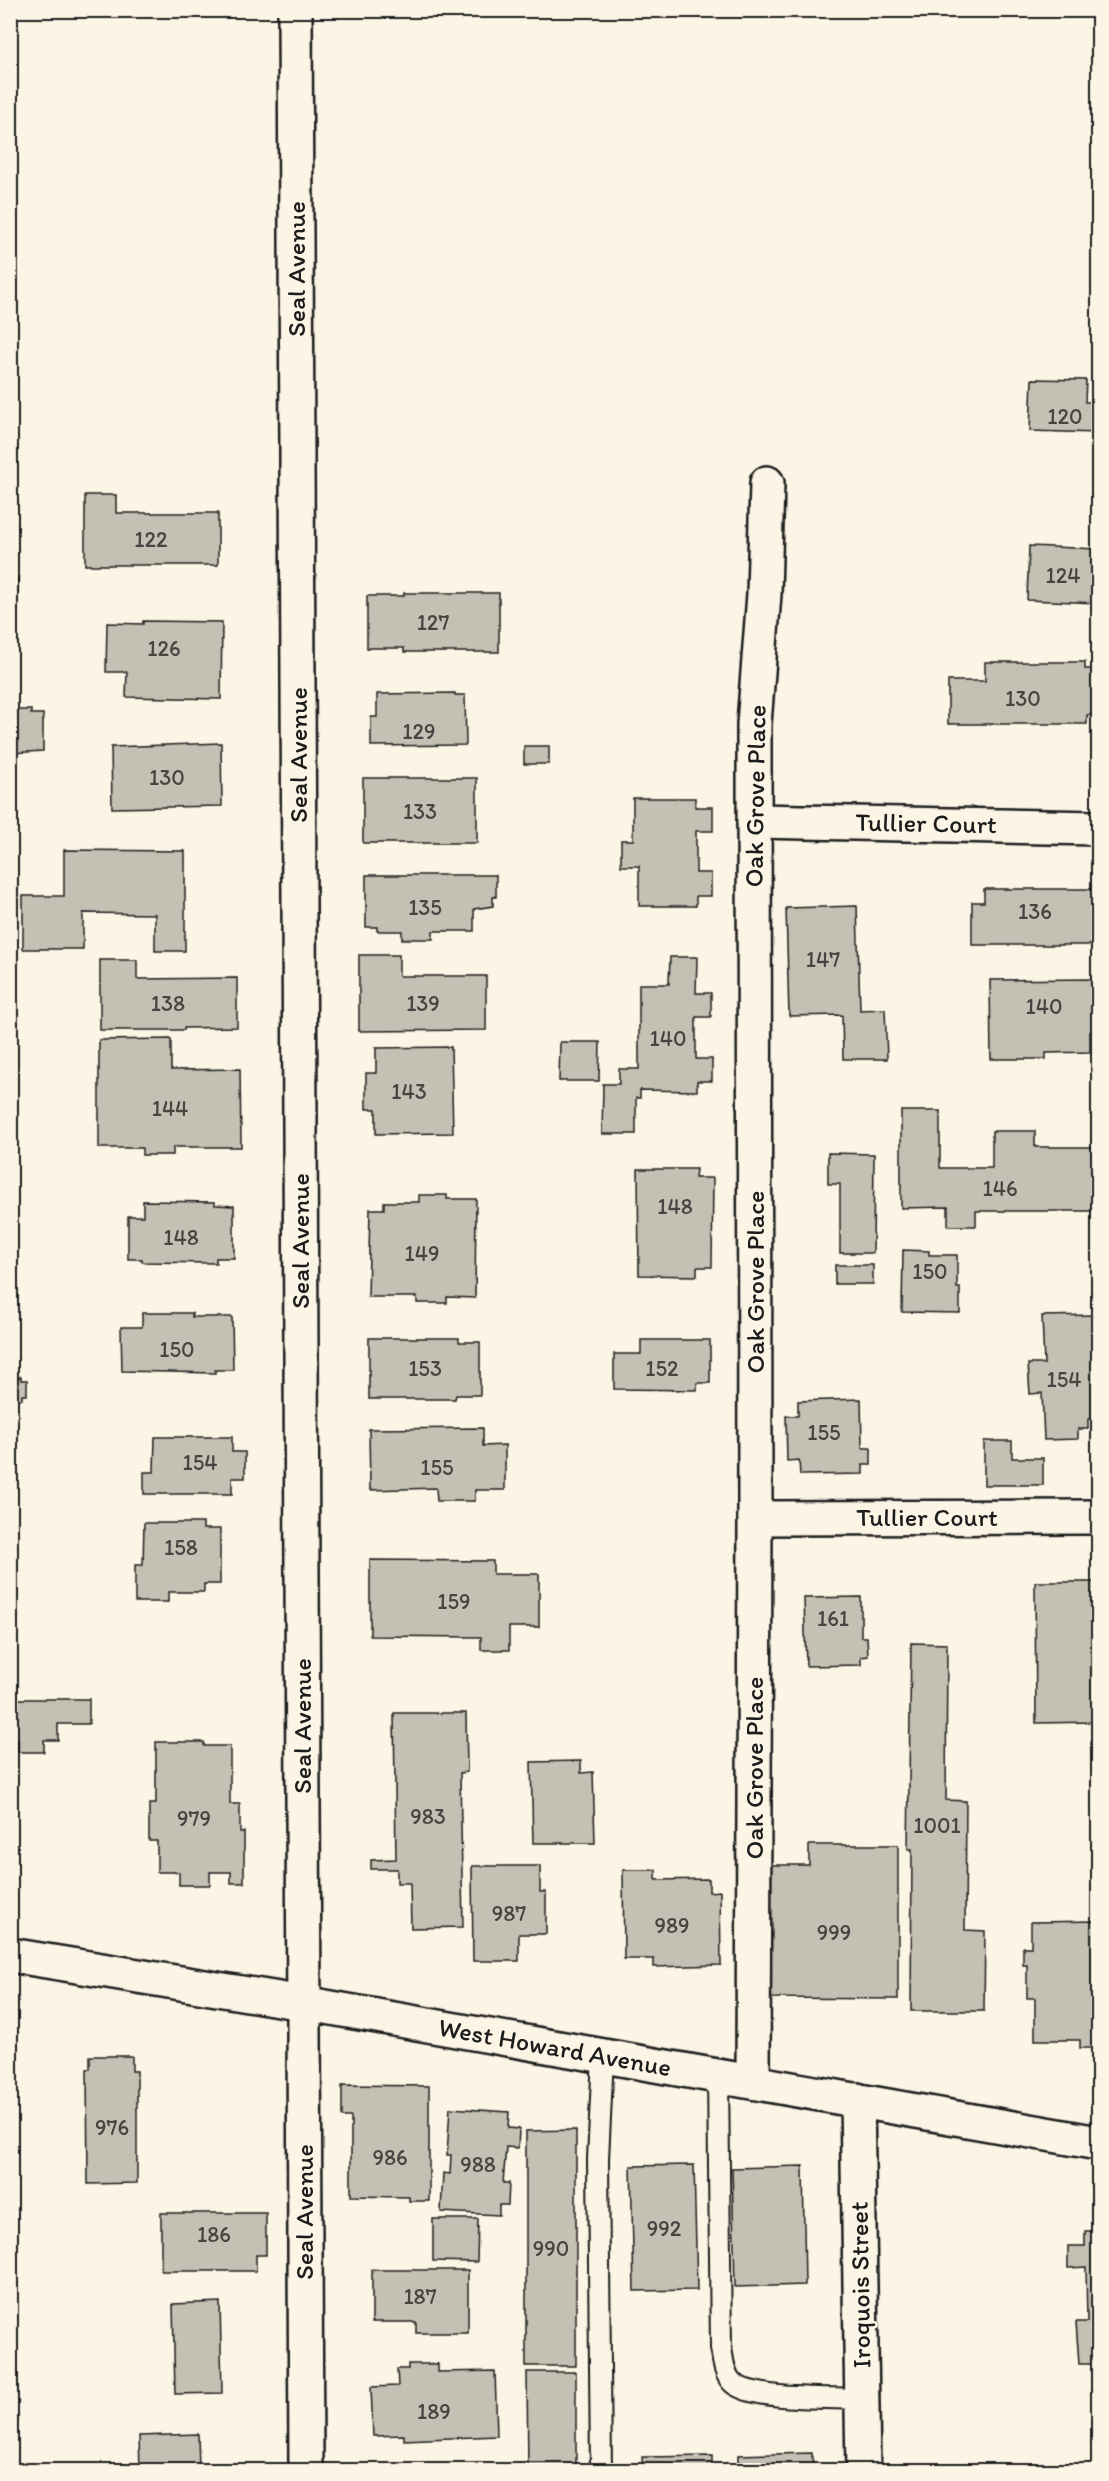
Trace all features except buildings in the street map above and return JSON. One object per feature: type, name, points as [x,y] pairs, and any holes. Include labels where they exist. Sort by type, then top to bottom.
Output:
[{"type":"street","name":"Seal Avenue","points":[[294,10],[306,2470]]},
{"type":"street","name":"Oak Grove Place","points":[[753,2082],[754,724],[764,594],[767,483]]},
{"type":"street","name":"Tullier Court","points":[[754,821],[1098,828]]},
{"type":"street","name":"Tullier Court","points":[[755,1518],[1098,1517]]},
{"type":"street","name":"West Howard Avenue","points":[[10,1954],[303,2003],[1098,2143]]},
{"type":"street","name":"Iroquois Street","points":[[857,2100],[863,2470]]},
{"type":"lane","points":[[601,2470],[598,2159],[603,2056]]},
{"type":"lane","points":[[718,2076],[721,2348],[725,2370],[734,2383],[759,2395],[862,2399]]}]
